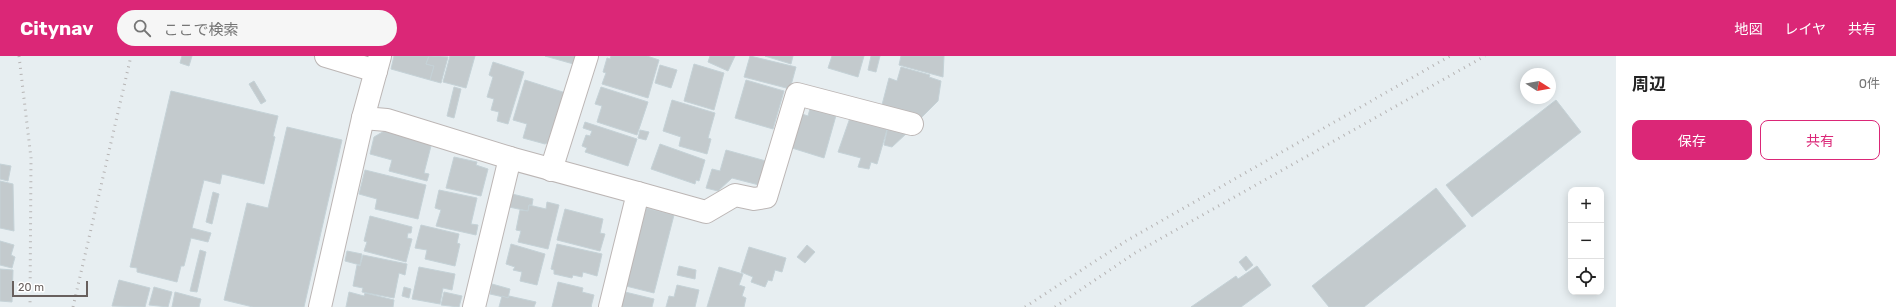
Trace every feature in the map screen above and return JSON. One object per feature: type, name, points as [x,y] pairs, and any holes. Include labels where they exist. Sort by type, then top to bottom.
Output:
[{"type":"street","points":[[320,307],[378,64],[326,56]]},
{"type":"street","points":[[552,170],[587,56]]},
{"type":"street","points":[[364,118],[387,120],[510,158],[706,212],[735,195],[754,199],[766,197],[797,94],[912,124]]},
{"type":"street","points":[[474,307],[510,158]]},
{"type":"street","points":[[610,307],[638,193]]},
{"type":"building","points":[[182,56],[192,56],[189,66],[180,63]]},
{"type":"building","points":[[394,56],[429,56],[426,64],[434,66],[430,80],[391,69]]},
{"type":"building","points":[[429,56],[448,57],[441,83],[430,80],[434,66],[426,64]]},
{"type":"building","points":[[450,56],[475,56],[466,88],[443,82]]},
{"type":"building","points":[[545,56],[580,56],[577,65]]},
{"type":"building","points":[[611,56],[647,56],[659,60],[648,98],[602,84],[606,73],[603,72],[607,58],[610,59]]},
{"type":"building","points":[[710,56],[735,56],[728,71],[708,62]]},
{"type":"building","points":[[750,56],[796,67],[790,89],[744,77]]},
{"type":"building","points":[[765,56],[793,56],[791,64]]},
{"type":"building","points":[[832,56],[864,56],[858,77],[828,68]]},
{"type":"building","points":[[871,56],[880,56],[876,72],[868,70]]},
{"type":"building","points":[[901,56],[944,56],[943,77],[899,65]]},
{"type":"building","points":[[493,62],[524,72],[508,124],[497,121],[499,112],[491,110],[494,99],[487,97],[493,77],[489,75]]},
{"type":"building","points":[[694,64],[724,73],[714,110],[684,101]]},
{"type":"building","points":[[660,65],[677,70],[671,88],[655,83]]},
{"type":"building","points":[[901,67],[930,75],[929,77],[941,81],[938,101],[920,119],[905,111],[882,105],[889,78],[897,81]]},
{"type":"building","points":[[525,80],[569,94],[556,138],[545,144],[523,138],[527,124],[513,120]]},
{"type":"building","points":[[746,80],[784,91],[773,129],[735,118]]},
{"type":"building","points":[[254,81],[266,101],[261,104],[249,84]]},
{"type":"building","points":[[454,87],[461,89],[454,118],[447,116]]},
{"type":"building","points":[[601,87],[648,102],[637,135],[597,122],[602,106],[595,104]]},
{"type":"building","points":[[171,91],[278,116],[273,136],[275,137],[264,184],[222,174],[220,184],[204,180],[192,228],[211,233],[208,242],[191,238],[184,266],[181,266],[177,282],[137,272],[137,268],[130,267]]},
{"type":"building","points":[[672,100],[715,113],[708,138],[711,139],[707,154],[679,146],[681,137],[663,131]]},
{"type":"building","points":[[1556,100],[1581,132],[1472,217],[1446,185],[1551,104],[1556,104]]},
{"type":"building","points":[[811,105],[837,112],[824,158],[792,148],[802,114],[808,116]]},
{"type":"building","points":[[851,115],[888,126],[877,164],[871,162],[869,169],[858,167],[861,158],[838,152]]},
{"type":"building","points":[[585,122],[637,139],[628,166],[585,152],[587,148],[582,146],[586,135],[590,136],[592,131],[583,128]]},
{"type":"building","points":[[888,126],[908,132],[892,147],[884,145]]},
{"type":"building","points":[[287,127],[342,140],[304,307],[253,307],[224,300],[247,203],[268,208]]},
{"type":"building","points":[[386,130],[432,142],[424,173],[429,174],[427,181],[389,171],[392,160],[370,154],[374,137]]},
{"type":"building","points":[[640,130],[649,132],[646,140],[638,138]]},
{"type":"building","points":[[660,144],[705,160],[699,181],[696,180],[695,184],[651,169]]},
{"type":"building","points":[[726,150],[766,161],[759,185],[732,178],[718,191],[706,188],[712,169],[720,171]]},
{"type":"building","points":[[454,157],[477,162],[476,165],[488,169],[481,196],[446,188]]},
{"type":"building","points":[[0,164],[11,166],[8,181],[0,179]]},
{"type":"building","points":[[365,170],[426,185],[418,219],[375,209],[377,199],[359,194]]},
{"type":"building","points":[[0,181],[13,184],[14,231],[0,228]]},
{"type":"building","points":[[1436,188],[1466,226],[1364,307],[1329,307],[1312,286]]},
{"type":"building","points":[[439,190],[477,198],[471,224],[478,225],[476,235],[436,226],[441,210],[435,208]]},
{"type":"building","points":[[213,192],[219,194],[212,224],[206,222]]},
{"type":"building","points":[[512,194],[533,199],[532,205],[529,205],[528,211],[509,207]]},
{"type":"building","points":[[547,202],[559,205],[548,249],[518,242],[521,231],[516,230],[520,210],[528,211],[529,205],[546,209]]},
{"type":"building","points":[[646,208],[674,215],[654,293],[626,286]]},
{"type":"building","points":[[565,209],[603,219],[600,233],[605,234],[600,251],[557,240]]},
{"type":"building","points":[[370,216],[412,227],[411,233],[408,233],[407,238],[412,239],[406,262],[364,251],[367,242],[364,241]]},
{"type":"building","points":[[421,225],[459,234],[457,243],[460,244],[455,266],[425,259],[427,250],[415,248]]},
{"type":"building","points":[[0,241],[14,245],[11,255],[15,257],[12,268],[0,265]]},
{"type":"building","points":[[511,244],[545,254],[537,285],[520,281],[522,272],[513,270],[515,267],[506,264]]},
{"type":"building","points":[[557,244],[602,254],[597,276],[583,272],[582,277],[573,275],[572,278],[554,274],[554,270],[551,269]]},
{"type":"building","points":[[807,245],[815,252],[805,263],[797,257]]},
{"type":"building","points":[[749,247],[786,258],[782,272],[775,270],[772,281],[768,280],[765,287],[751,282],[753,277],[741,272]]},
{"type":"building","points":[[200,250],[206,252],[197,292],[190,291]]},
{"type":"building","points":[[347,251],[362,254],[360,265],[345,261]]},
{"type":"building","points":[[363,255],[407,264],[405,275],[399,273],[394,298],[362,292],[363,288],[353,286],[357,265],[360,266]]},
{"type":"building","points":[[1246,256],[1253,265],[1246,271],[1239,262]]},
{"type":"building","points":[[679,266],[696,270],[695,279],[677,275]]},
{"type":"building","points":[[1257,266],[1271,285],[1241,307],[1191,307],[1236,276],[1238,279]]},
{"type":"building","points":[[419,267],[455,274],[452,290],[443,288],[440,304],[412,299]]},
{"type":"building","points":[[719,267],[743,274],[739,285],[745,287],[742,296],[746,298],[744,307],[707,307]]},
{"type":"building","points":[[0,269],[13,270],[12,302],[0,301]]},
{"type":"building","points":[[119,280],[150,288],[145,307],[112,306]]},
{"type":"building","points":[[558,282],[583,288],[582,292],[594,295],[591,307],[552,307]]},
{"type":"building","points":[[492,284],[510,289],[508,298],[490,294]]},
{"type":"building","points":[[677,285],[699,290],[695,307],[666,307],[669,296],[674,297]]},
{"type":"building","points":[[154,287],[172,292],[168,307],[149,305]]},
{"type":"building","points":[[404,287],[411,289],[409,298],[402,296]]},
{"type":"building","points":[[175,292],[201,299],[199,307],[172,307]]},
{"type":"building","points":[[349,292],[364,296],[365,293],[394,300],[393,307],[346,307]]},
{"type":"building","points":[[444,292],[462,296],[459,307],[441,305]]},
{"type":"building","points":[[625,292],[654,299],[652,307],[621,307]]},
{"type":"building","points":[[502,296],[508,298],[509,296],[536,302],[534,307],[499,307]]},
{"type":"railway","points":[[19,56],[31,158],[30,307]]},
{"type":"railway","points":[[73,307],[131,56]]},
{"type":"railway","points":[[1025,307],[1126,241],[1450,56]]},
{"type":"railway","points":[[1055,307],[1135,253],[1485,56]]}]
